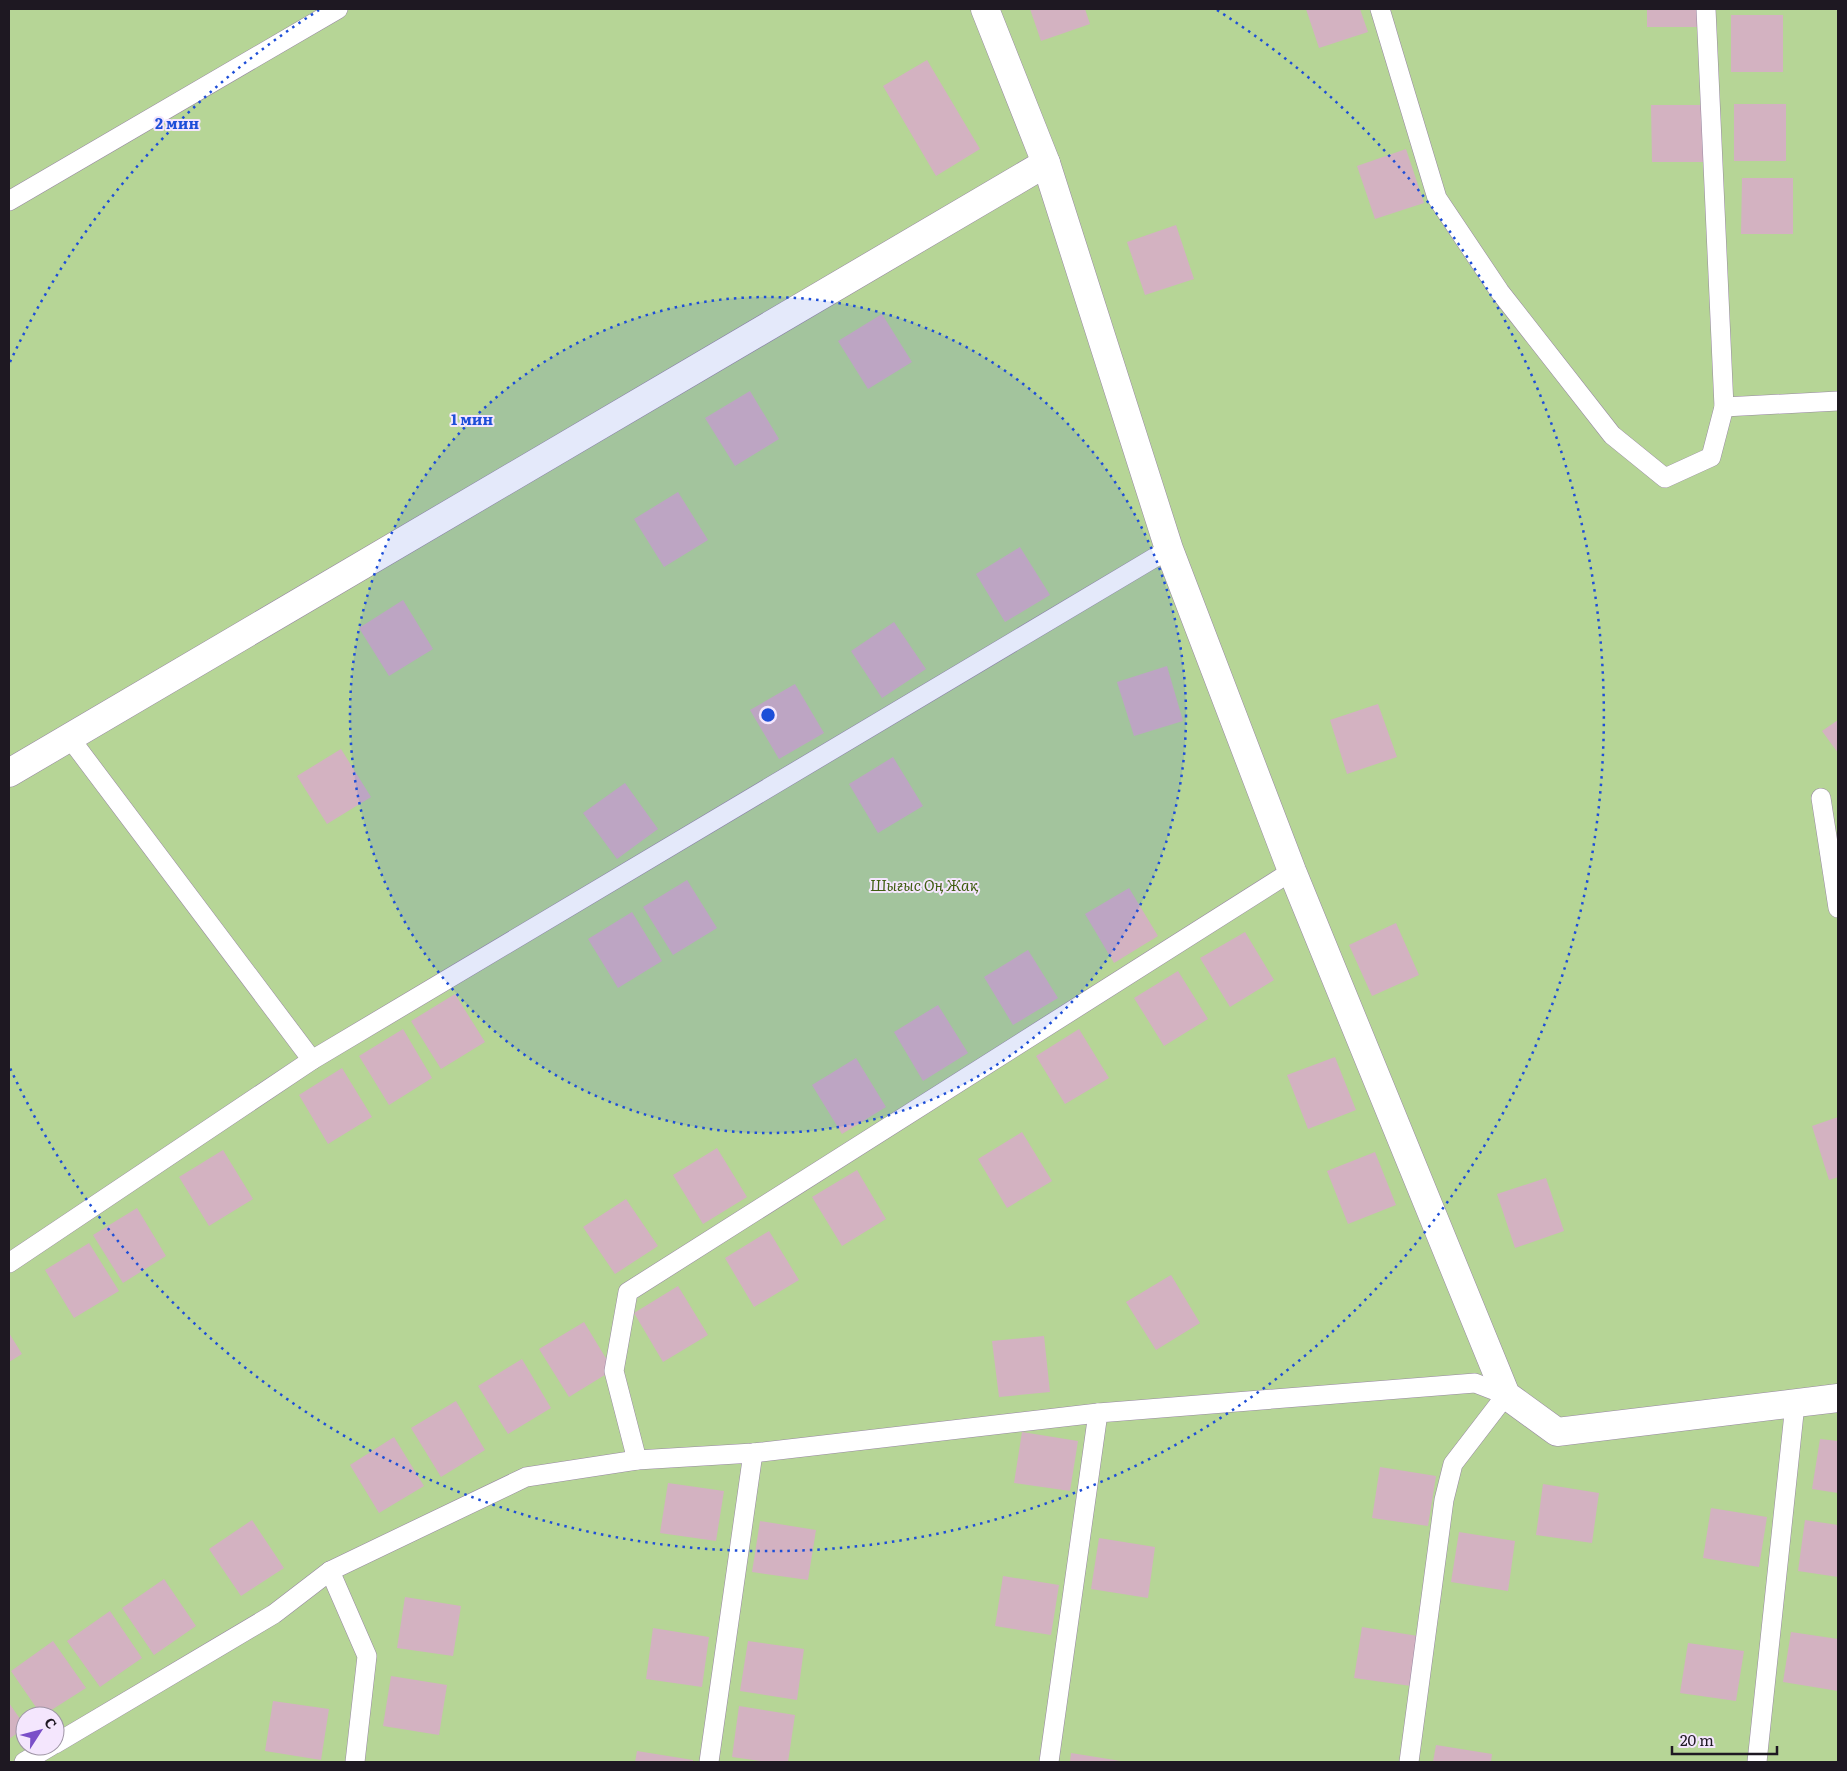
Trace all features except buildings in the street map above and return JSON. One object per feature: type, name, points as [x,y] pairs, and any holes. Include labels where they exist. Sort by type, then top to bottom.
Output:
[{"type":"street","points":[[985,9],[1046,162],[1169,549],[1292,872],[1506,1395],[1557,1432],[1838,1398]]},
{"type":"street","points":[[9,773],[1046,162]]},
{"type":"lane","points":[[9,201],[338,9]]},
{"type":"lane","points":[[1380,9],[1436,198],[1500,292],[1612,435],[1664,478],[1711,456],[1724,408],[1706,9]]},
{"type":"lane","points":[[1724,408],[1838,401]]},
{"type":"lane","points":[[9,1263],[312,1060],[1169,549]]},
{"type":"lane","points":[[69,737],[312,1060]]},
{"type":"lane","points":[[1821,798],[1838,908]]},
{"type":"lane","points":[[637,1460],[614,1371],[628,1292],[1292,872]]},
{"type":"lane","points":[[65,1738],[274,1614],[330,1571],[526,1477],[637,1460],[753,1453],[1098,1413],[1475,1384],[1506,1395],[1453,1464],[1444,1500],[1409,1762]]},
{"type":"lane","points":[[1757,1762],[1796,1404]]},
{"type":"lane","points":[[1049,1762],[1098,1413]]},
{"type":"lane","points":[[709,1762],[753,1453]]},
{"type":"lane","points":[[330,1571],[367,1656],[355,1762]]},
{"type":"green space","name":"Шығыс Оң Жақ","points":[[9,9],[1838,9],[1838,1762],[9,1762]]}]
